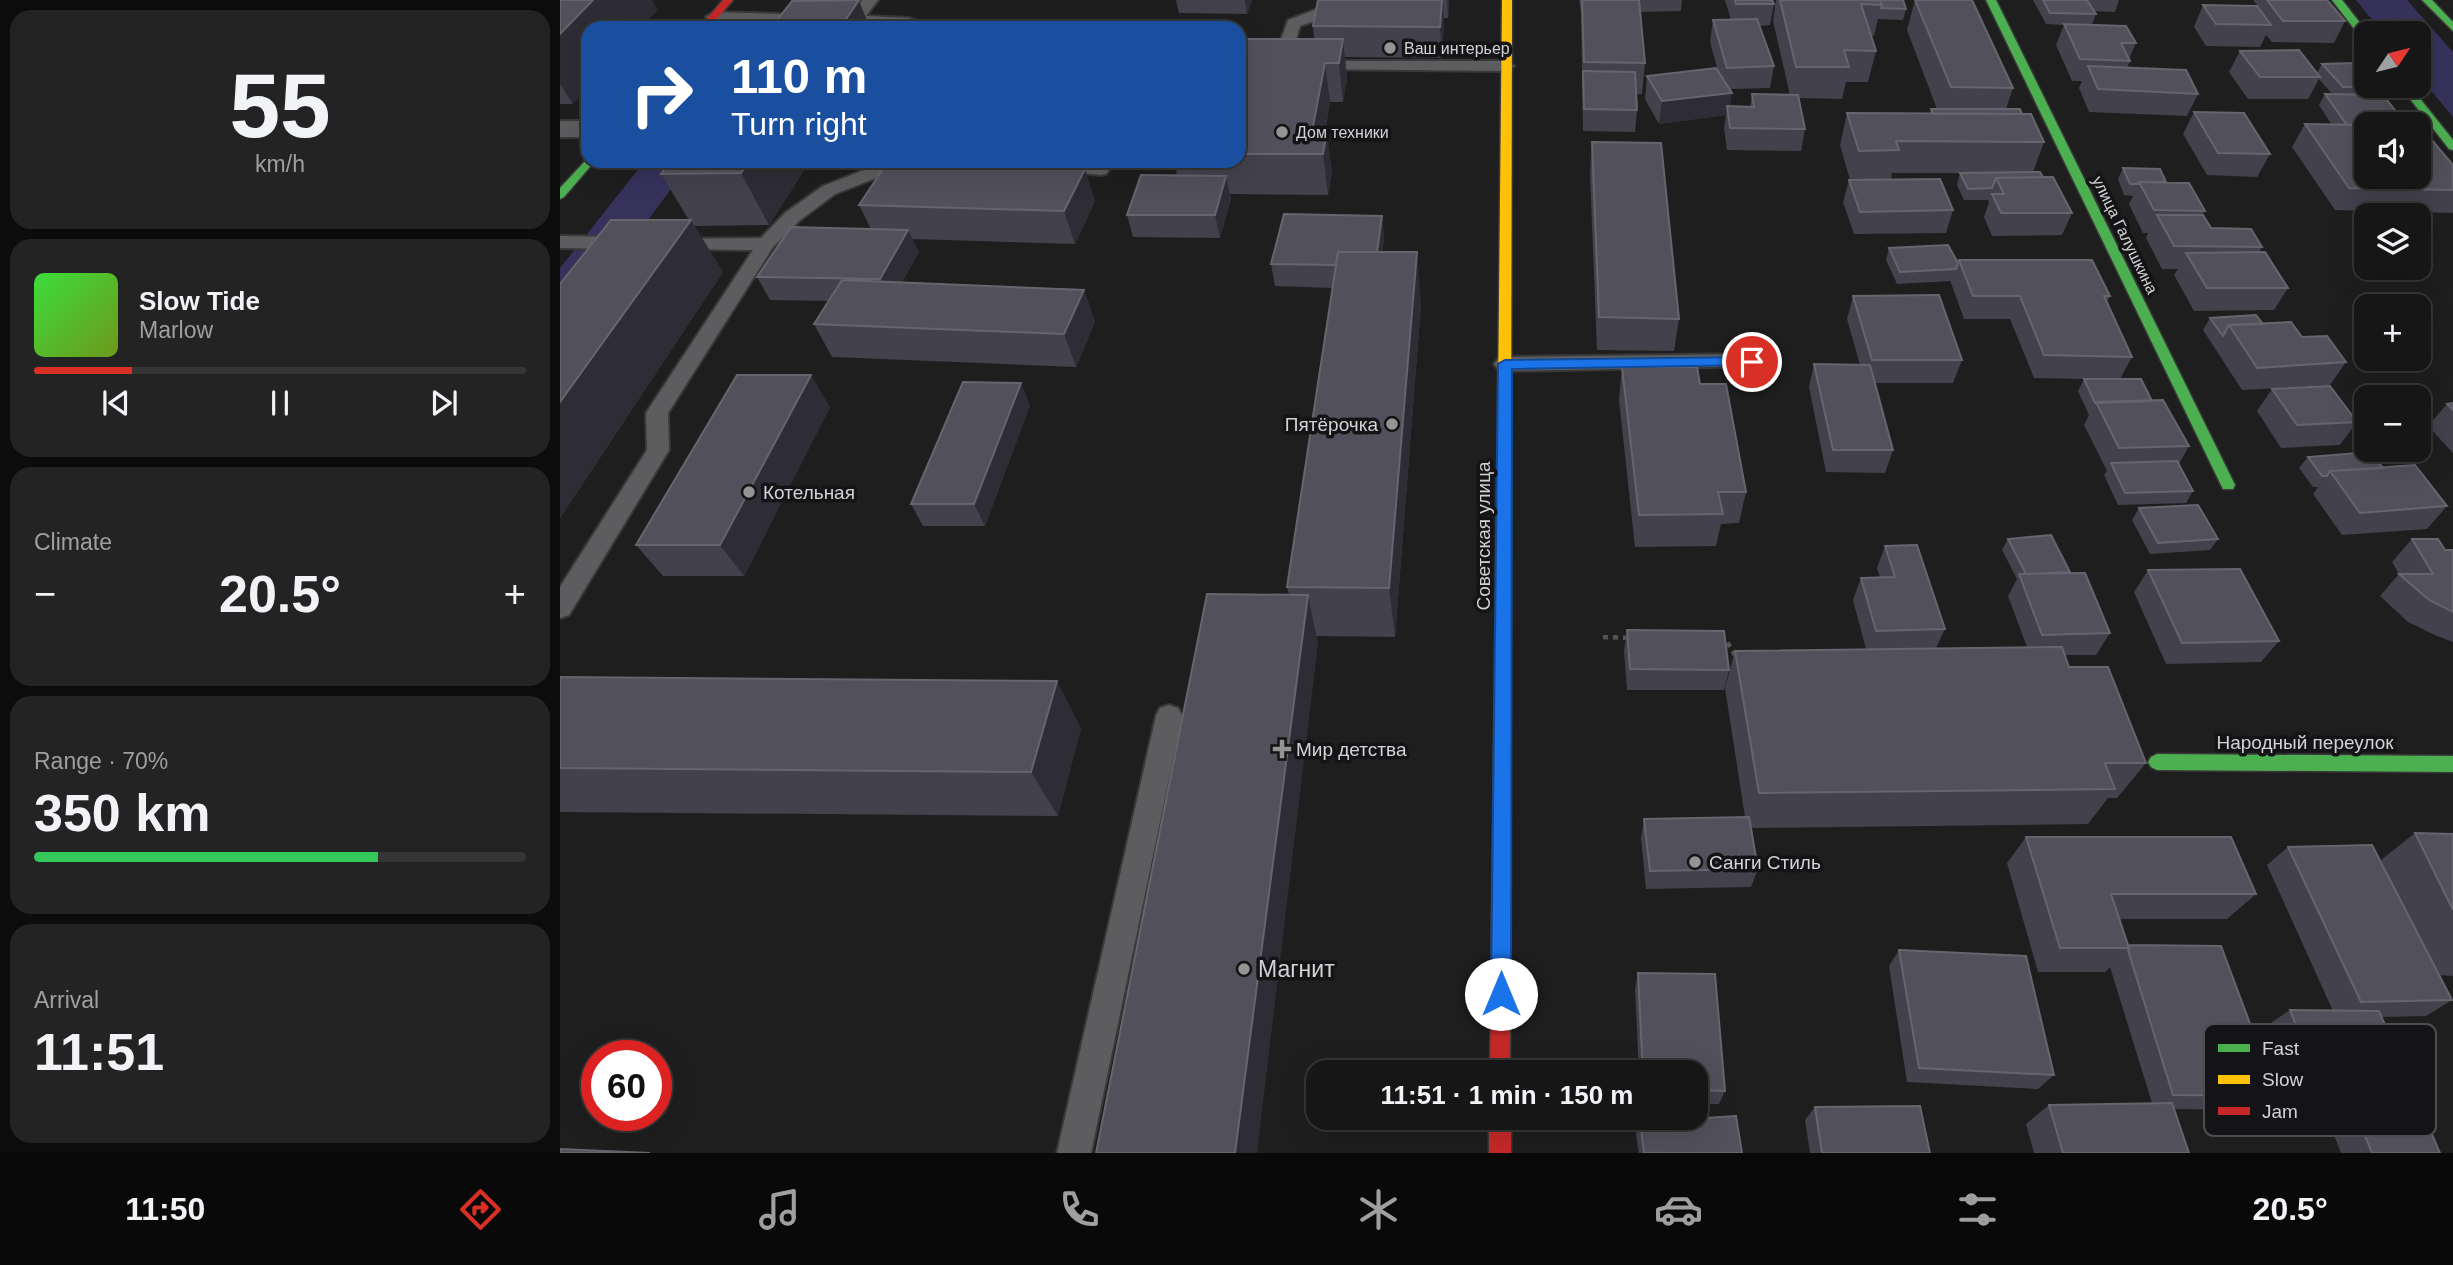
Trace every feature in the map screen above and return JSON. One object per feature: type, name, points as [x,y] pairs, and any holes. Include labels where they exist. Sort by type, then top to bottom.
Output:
[{"type":"main road","points":[[710,21],[728,0]]},
{"type":"main road","name":"Советская улица","points":[[1500,1060],[1507,0]]},
{"type":"main road","name":"улица Галушкина","points":[[1992,0],[2228,485]]},
{"type":"main road","points":[[2337,0],[2354,22]]},
{"type":"main road","points":[[2427,0],[2453,28]]},
{"type":"main road","points":[[2414,98],[2453,147]]},
{"type":"main road","points":[[560,195],[583,168]]},
{"type":"main road","name":"Народный переулок","points":[[2157,762],[2453,764]]},
{"type":"main road","points":[[1500,1130],[1500,1153]]},
{"type":"street","points":[[560,129],[581,129]]},
{"type":"lane","points":[[855,20],[870,0]]},
{"type":"lane","points":[[1349,0],[1348,4],[1293,23],[1273,66],[1506,66]]},
{"type":"lane","points":[[782,21],[873,21]]},
{"type":"lane","points":[[560,608],[658,450],[657,413],[766,244],[792,217],[829,190],[885,168]]},
{"type":"lane","points":[[1079,168],[1101,168]]},
{"type":"lane","points":[[560,242],[766,244]]},
{"type":"lane","points":[[1505,364],[1752,362]]},
{"type":"lane","points":[[1074,1153],[1169,716]]},
{"type":"path","points":[[1603,637],[1644,638]]},
{"type":"path","points":[[1712,640],[1726,640],[1738,661]]},
{"type":"shaded area","points":[[2356,0],[2407,0],[2426,21],[2373,21]]},
{"type":"shaded area","points":[[2431,27],[2453,52],[2453,117],[2431,90]]},
{"type":"shaded area","points":[[639,168],[687,168],[560,338],[560,268]]},
{"type":"building","points":[[560,0],[593,0],[560,34]]},
{"type":"building","points":[[859,0],[845,21],[776,21],[792,1]]},
{"type":"building","points":[[1318,0],[1442,0],[1440,27],[1313,26]]},
{"type":"building","points":[[1582,0],[1639,0],[1645,63],[1584,62]]},
{"type":"building","points":[[1735,0],[1772,0],[1774,4],[1736,4]]},
{"type":"building","points":[[1780,0],[1880,0],[1882,5],[1861,4],[1876,51],[1844,50],[1849,67],[1796,67]]},
{"type":"building","points":[[1880,0],[1903,0],[1906,9],[1881,8]]},
{"type":"building","points":[[1915,0],[1972,0],[2013,88],[1951,87]]},
{"type":"building","points":[[2043,0],[2087,0],[2096,14],[2050,13]]},
{"type":"building","points":[[2267,0],[2327,0],[2345,21],[2283,21]]},
{"type":"building","points":[[2203,5],[2257,6],[2271,25],[2216,24]]},
{"type":"building","points":[[1757,19],[1774,66],[1727,68],[1713,20]]},
{"type":"building","points":[[2064,24],[2126,26],[2136,43],[2121,43],[2130,61],[2080,59]]},
{"type":"building","points":[[1246,39],[1343,39],[1339,63],[1325,63],[1312,131],[1327,132],[1323,154],[1246,154]]},
{"type":"building","points":[[2299,50],[2320,77],[2260,77],[2240,51]]},
{"type":"building","points":[[2354,63],[2354,87],[2343,87],[2322,64]]},
{"type":"building","points":[[2088,66],[2186,70],[2198,94],[2098,89]]},
{"type":"building","points":[[1716,68],[1732,93],[1662,101],[1647,76]]},
{"type":"building","points":[[1583,71],[1635,72],[1637,110],[1584,109]]},
{"type":"building","points":[[1752,94],[1798,95],[1805,129],[1730,128],[1727,106],[1754,107]]},
{"type":"building","points":[[2325,94],[2385,98],[2396,112],[2354,112],[2354,125],[2347,125]]},
{"type":"building","points":[[1931,109],[2020,109],[2022,114],[1933,114]]},
{"type":"building","points":[[2194,112],[2244,113],[2270,154],[2218,153]]},
{"type":"building","points":[[1847,113],[2031,114],[2044,142],[1896,141],[1899,150],[1859,151]]},
{"type":"building","points":[[2305,124],[2354,125],[2354,188],[2349,188]]},
{"type":"building","points":[[2431,139],[2453,165],[2453,190],[2401,189],[2431,189]]},
{"type":"building","points":[[1592,142],[1661,143],[1679,319],[1599,317]]},
{"type":"building","points":[[666,168],[744,168],[741,173],[661,174]]},
{"type":"building","points":[[884,168],[1085,169],[1064,211],[859,205]]},
{"type":"building","points":[[2123,168],[2160,169],[2166,182],[2130,184]]},
{"type":"building","points":[[2040,172],[2043,177],[1996,178],[1992,188],[1968,189],[1960,173]]},
{"type":"building","points":[[1141,175],[1226,176],[1215,215],[1127,215]]},
{"type":"building","points":[[2053,177],[2072,213],[2001,213],[1992,194],[2004,194],[1996,178]]},
{"type":"building","points":[[1940,179],[1953,210],[1860,212],[1849,180]]},
{"type":"building","points":[[2139,182],[2189,183],[2205,211],[2154,210]]},
{"type":"building","points":[[1284,214],[1382,216],[1377,252],[1338,252],[1336,265],[1271,264]]},
{"type":"building","points":[[2157,215],[2203,215],[2211,228],[2251,229],[2262,247],[2174,246]]},
{"type":"building","points":[[611,220],[691,220],[560,402],[560,284]]},
{"type":"building","points":[[791,227],[908,230],[880,279],[757,277]]},
{"type":"building","points":[[1948,245],[1958,263],[1956,269],[1900,272],[1889,248]]},
{"type":"building","points":[[1338,252],[1417,252],[1389,588],[1287,587]]},
{"type":"building","points":[[2265,252],[2288,288],[2207,288],[2186,253]]},
{"type":"building","points":[[1959,260],[2092,260],[2110,296],[2104,296],[2132,357],[2044,355],[2020,296],[1973,296]]},
{"type":"building","points":[[842,280],[1084,290],[1064,334],[814,324]]},
{"type":"building","points":[[1939,295],[1962,360],[1872,360],[1853,296]]},
{"type":"building","points":[[2256,315],[2263,324],[2229,325],[2223,336],[2210,318]]},
{"type":"building","points":[[2291,322],[2302,337],[2327,336],[2346,362],[2257,368],[2229,325]]},
{"type":"building","points":[[1814,364],[1870,365],[1893,450],[1833,450]]},
{"type":"building","points":[[1622,367],[1697,367],[1700,384],[1726,384],[1746,492],[1718,492],[1723,514],[1639,515]]},
{"type":"building","points":[[737,375],[811,375],[720,545],[636,545]]},
{"type":"building","points":[[2084,379],[2141,379],[2152,401],[2095,403]]},
{"type":"building","points":[[963,382],[1021,383],[974,504],[911,504]]},
{"type":"building","points":[[2330,386],[2354,418],[2354,422],[2297,425],[2272,389]]},
{"type":"building","points":[[2163,400],[2189,446],[2119,448],[2096,402]]},
{"type":"building","points":[[2354,453],[2354,462],[2378,462],[2383,468],[2330,471],[2327,476],[2322,476],[2308,457]]},
{"type":"building","points":[[2177,461],[2193,491],[2125,493],[2111,463]]},
{"type":"building","points":[[2415,465],[2447,506],[2360,513],[2330,471]]},
{"type":"building","points":[[2198,505],[2218,539],[2158,543],[2139,508]]},
{"type":"building","points":[[2051,535],[2070,572],[2026,574],[2008,539]]},
{"type":"building","points":[[2412,539],[2438,539],[2445,550],[2453,550],[2453,612],[2429,600],[2399,574],[2433,574]]},
{"type":"building","points":[[1917,545],[1945,629],[1876,631],[1861,578],[1895,577],[1885,546]]},
{"type":"building","points":[[2240,569],[2279,641],[2182,643],[2148,570]]},
{"type":"building","points":[[2085,573],[2110,633],[2042,635],[2019,574]]},
{"type":"building","points":[[1207,594],[1308,595],[1235,1153],[1096,1153]]},
{"type":"building","points":[[1627,630],[1724,631],[1729,670],[1630,669]]},
{"type":"building","points":[[2062,647],[2069,667],[2108,667],[2146,763],[2105,763],[2115,789],[1759,793],[1735,651]]},
{"type":"building","points":[[560,677],[1057,681],[1031,772],[560,768]]},
{"type":"building","points":[[1749,817],[1758,869],[1650,871],[1644,819]]},
{"type":"building","points":[[2415,833],[2453,834],[2453,910]]},
{"type":"building","points":[[2026,837],[2231,837],[2256,894],[2111,894],[2129,948],[2060,948]]},
{"type":"building","points":[[2372,845],[2452,1000],[2361,1002],[2288,847]]},
{"type":"building","points":[[2128,945],[2221,946],[2250,1024],[2204,1024],[2204,1095],[2173,1095]]},
{"type":"building","points":[[1899,950],[2026,956],[2054,1075],[1919,1068]]},
{"type":"building","points":[[1638,973],[1715,974],[1725,1091],[1708,1090],[1708,1060],[1642,1060]]},
{"type":"building","points":[[2290,1010],[2379,1011],[2385,1024],[2295,1024]]},
{"type":"building","points":[[2172,1103],[2189,1153],[2063,1153],[2049,1105]]},
{"type":"building","points":[[1920,1106],[1930,1153],[1822,1153],[1815,1107]]},
{"type":"building","points":[[1736,1116],[1742,1153],[1644,1153],[1641,1130],[1708,1130],[1708,1118]]},
{"type":"building","points":[[2365,1136],[2433,1136],[2440,1153],[2372,1153]]},
{"type":"building","points":[[560,1149],[650,1153],[560,1153]]},
{"type":"traffic: fast","points":[[1991,0],[2228,485]]},
{"type":"traffic: fast","points":[[2337,0],[2354,22]]},
{"type":"traffic: fast","points":[[2427,0],[2453,28]]},
{"type":"traffic: fast","points":[[2414,98],[2453,147]]},
{"type":"traffic: fast","points":[[560,195],[583,168]]},
{"type":"traffic: fast","points":[[2157,762],[2453,764]]},
{"type":"traffic: slow","points":[[1504,497],[1507,0]]},
{"type":"traffic: jam","points":[[710,21],[728,0]]},
{"type":"traffic: jam","points":[[1500,1060],[1504,497]]},
{"type":"traffic: jam","points":[[1500,1130],[1500,1153]]},
{"type":"place","name":"Ваш интерьер","points":[[1390,48]]},
{"type":"place","name":"Дом техники","points":[[1282,132]]},
{"type":"place","name":"Пятёрочка","points":[[1392,424]]},
{"type":"place","name":"Котельная","points":[[749,492]]},
{"type":"place","name":"Мир детства","points":[[1282,749]]},
{"type":"place","name":"Санги Стиль","points":[[1695,862]]},
{"type":"place","name":"Магнит","points":[[1244,969]]},
{"type":"route","points":[[1501,994],[1505,364],[1752,362]]}]
